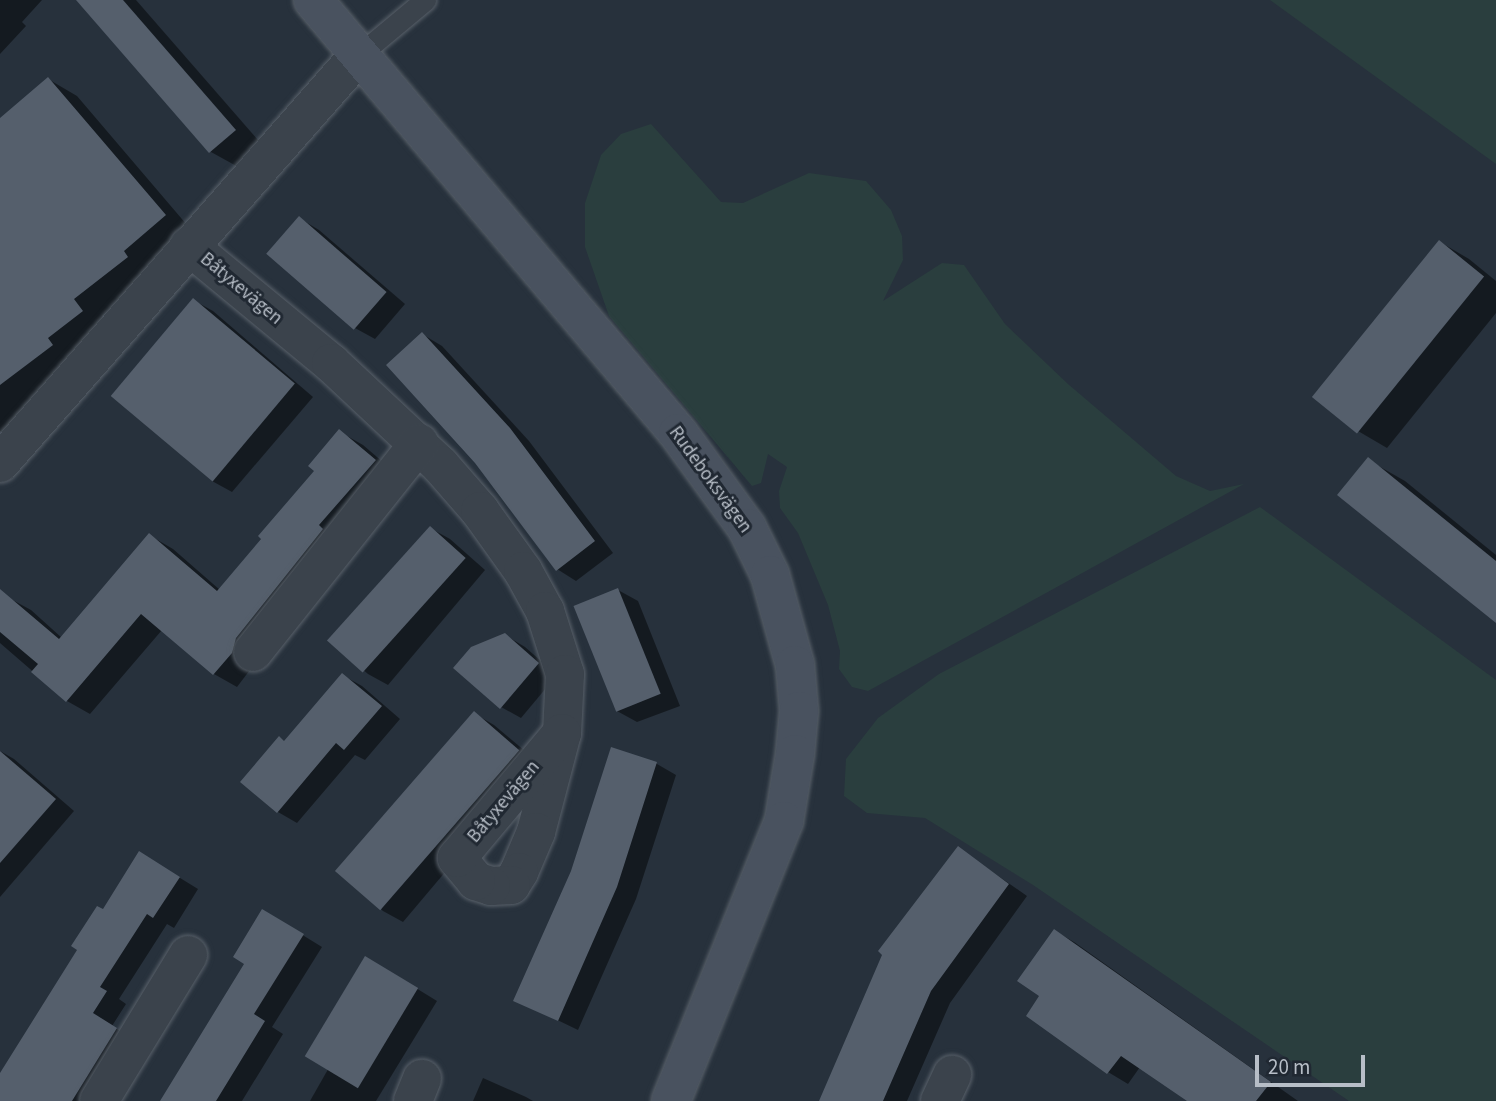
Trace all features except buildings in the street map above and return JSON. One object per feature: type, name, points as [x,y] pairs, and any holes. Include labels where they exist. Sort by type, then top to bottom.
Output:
[{"type":"street","name":"Rudeboksvägen","points":[[313,0],[678,433],[747,528],[770,575],[795,665],[799,711],[784,821],[671,1101]]},
{"type":"street","name":"Båtyxevägen","points":[[0,463],[359,55]]},
{"type":"street","name":"Båtyxevägen","points":[[190,246],[331,363],[419,443],[480,512],[523,571],[545,611],[565,674],[562,733]]},
{"type":"street","points":[[253,652],[419,443]]},
{"type":"street","points":[[99,1101],[188,955]]},
{"type":"lane","points":[[359,55],[425,0]]},
{"type":"green space","points":[[1270,0],[1496,0],[1496,164]]},
{"type":"green space","points":[[651,124],[721,202],[743,203],[809,173],[866,181],[891,210],[902,236],[903,260],[883,301],[942,263],[964,265],[1005,324],[1068,384],[1176,476],[1210,491],[1244,484],[868,691],[852,687],[839,669],[840,651],[828,605],[798,533],[780,508],[779,491],[787,467],[768,454],[761,483],[752,486],[609,316],[585,247],[585,203],[601,155],[621,134]]},
{"type":"green space","points":[[1260,507],[1496,680],[1496,1101],[1349,1101],[1033,885],[925,818],[867,813],[844,796],[846,759],[878,718],[939,674]]}]
